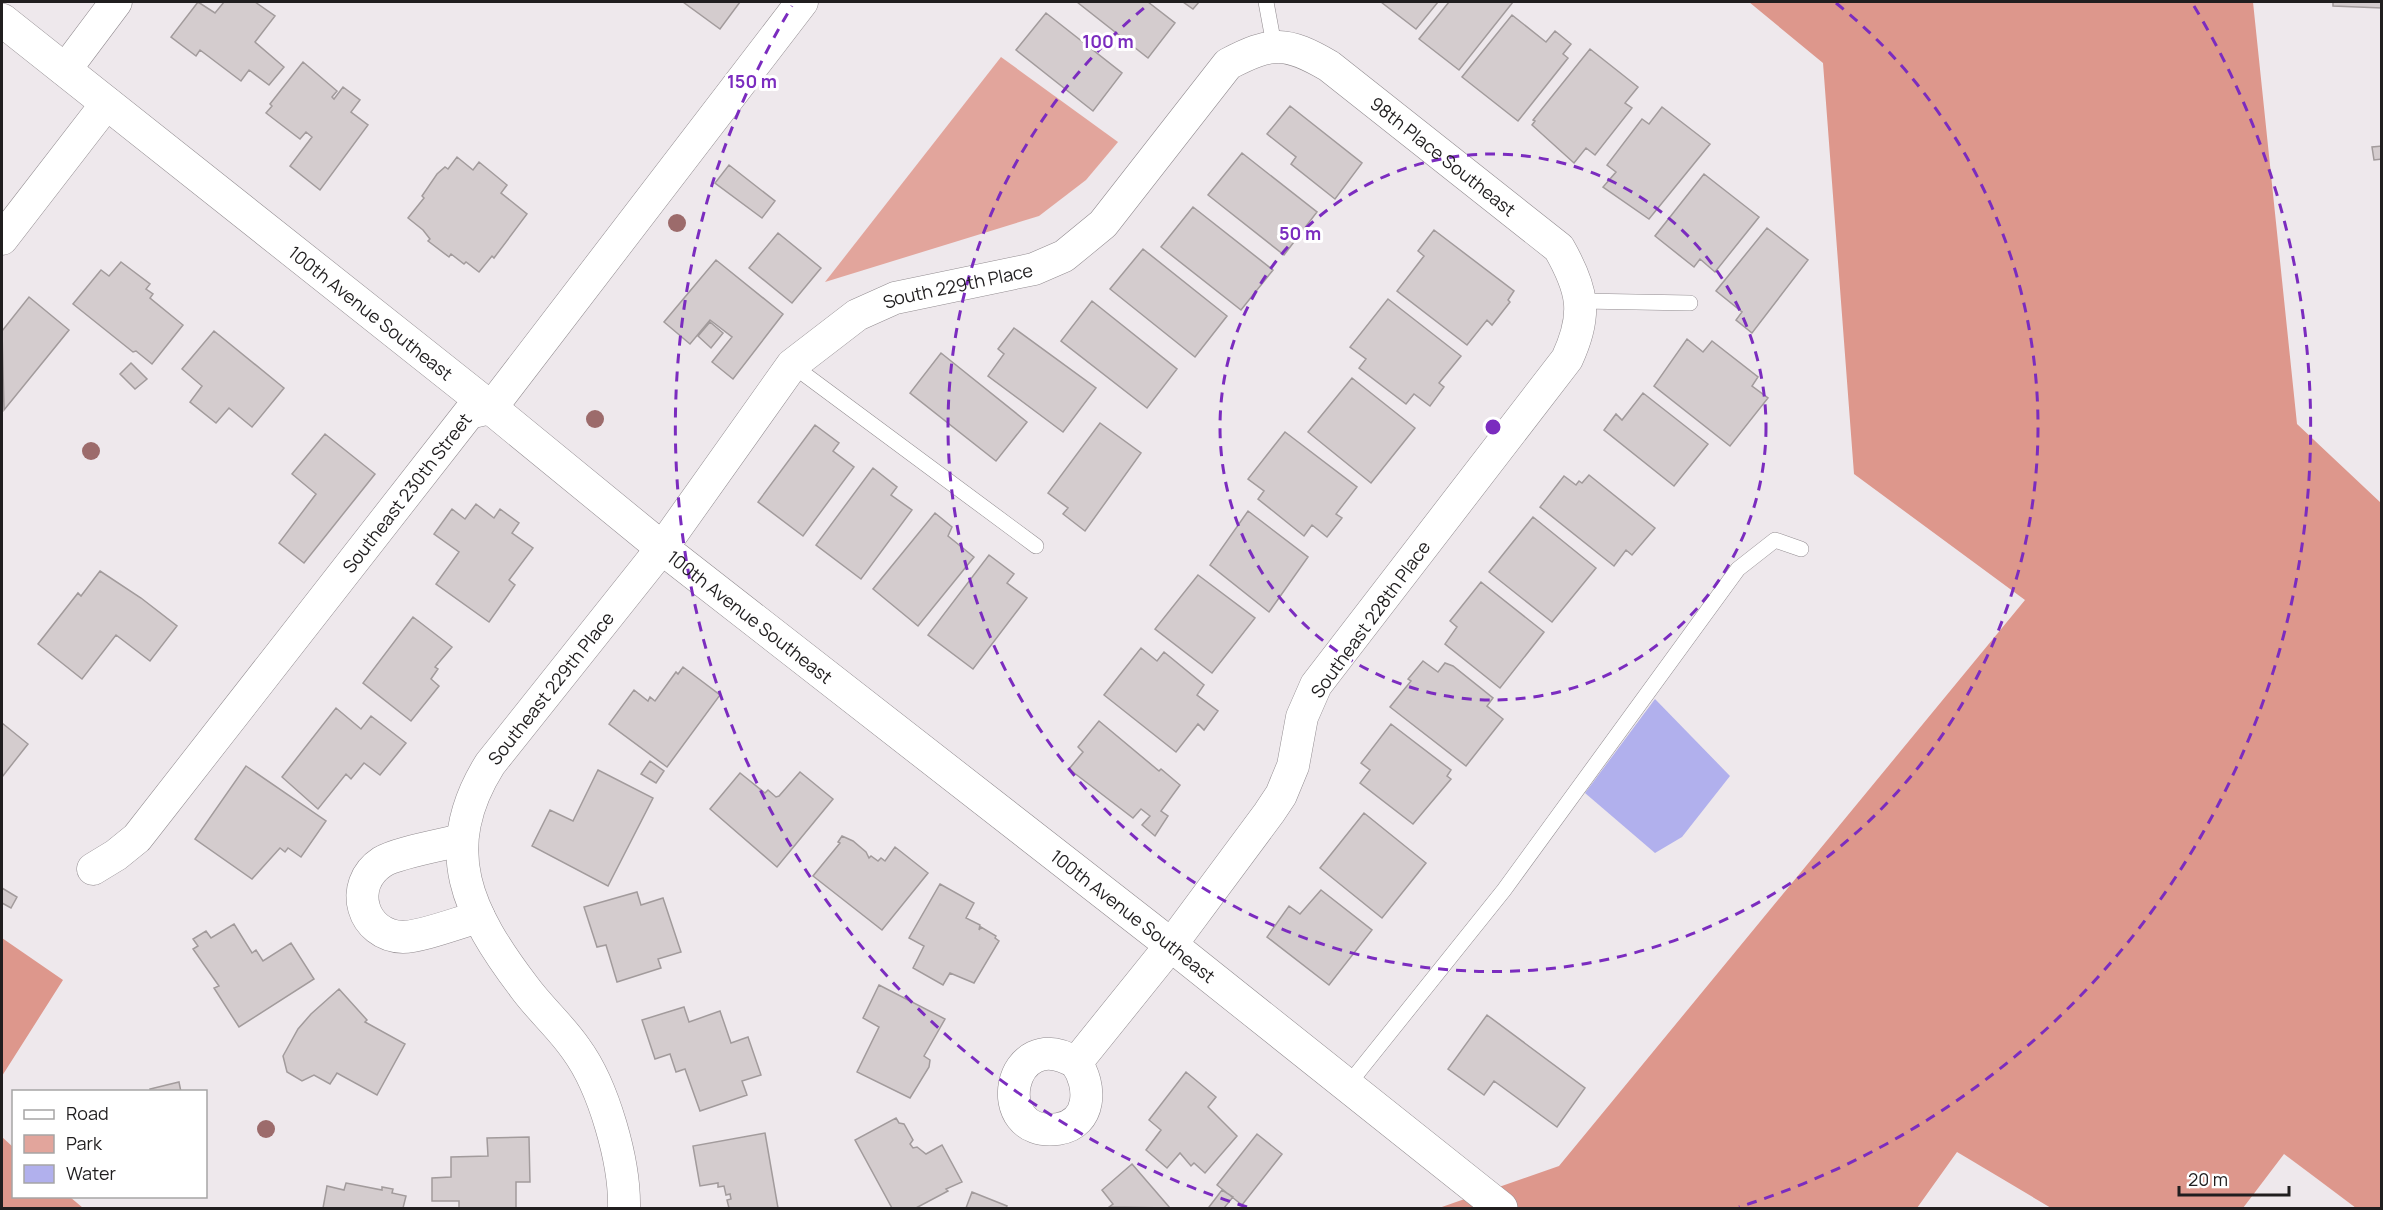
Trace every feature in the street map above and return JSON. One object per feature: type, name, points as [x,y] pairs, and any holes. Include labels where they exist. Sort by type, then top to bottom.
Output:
[{"type":"street","points":[[65,70],[116,2]]},
{"type":"street","name":"Southeast 230th Street","points":[[93,869],[116,855],[137,837],[469,413],[491,408],[802,2]]},
{"type":"street","name":"100th Avenue Southeast","points":[[2,20],[491,408],[662,548],[1171,945],[1501,1209]]},
{"type":"street","name":"98th Place Southeast","points":[[1274,45],[1306,52],[1329,66],[1559,248],[1575,276],[1581,302]]},
{"type":"street","name":"South 229th Place","points":[[662,548],[792,365],[857,315],[895,298],[1034,269],[1064,256],[1103,224],[1228,64],[1255,50],[1274,45]]},
{"type":"street","points":[[2,239],[106,103]]},
{"type":"street","name":"Southeast 228th Place","points":[[1076,1063],[1171,945],[1281,795],[1293,766],[1302,717],[1316,685],[1567,359],[1578,334],[1581,302]]},
{"type":"street","name":"Southeast 229th Place","points":[[624,1209],[625,1189],[608,1114],[578,1051],[524,987],[479,917],[465,885],[461,840],[474,789],[490,764],[662,548]]},
{"type":"street","points":[[461,840],[383,861],[369,873],[361,897],[366,916],[384,932],[404,937],[479,917]]},
{"type":"lane","points":[[1266,2],[1274,45]]},
{"type":"lane","points":[[1581,302],[1690,303]]},
{"type":"lane","points":[[792,365],[1036,546]]},
{"type":"lane","points":[[1347,1086],[1504,890],[1738,569],[1774,540],[1801,549]]},
{"type":"green space","points":[[1001,57],[1118,142],[1086,180],[1039,216],[825,282]]},
{"type":"shaded area","points":[[1749,2],[2253,2],[2297,424],[2381,503],[2381,1208],[2356,1208],[2284,1154],[2243,1208],[2051,1208],[1957,1152],[1917,1208],[1439,1208],[1559,1166],[2025,600],[1854,474],[1823,63]]},
{"type":"shaded area","points":[[2,938],[63,980],[2,1076]]},
{"type":"shaded area","points":[[2,1137],[12,1146],[12,1198],[71,1198],[83,1208],[2,1208]]},
{"type":"water","points":[[1655,699],[1730,776],[1682,837],[1655,853],[1585,793]]},
{"type":"building","points":[[198,2],[215,13],[224,2],[255,2],[275,16],[255,42],[284,67],[269,85],[249,70],[241,81],[200,50],[196,56],[171,37]]},
{"type":"building","points":[[683,2],[740,2],[720,29]]},
{"type":"building","points":[[1077,2],[1148,2],[1175,23],[1148,58]]},
{"type":"building","points":[[1183,2],[1199,2],[1193,9]]},
{"type":"building","points":[[1381,2],[1438,2],[1416,29]]},
{"type":"building","points":[[1449,2],[1513,2],[1459,70],[1419,39]]},
{"type":"building","points":[[2333,2],[2382,2],[2382,8],[2333,6]]},
{"type":"building","points":[[1046,13],[1122,73],[1093,111],[1016,50]]},
{"type":"building","points":[[1512,15],[1546,42],[1555,31],[1571,44],[1563,54],[1568,58],[1518,121],[1462,77]]},
{"type":"building","points":[[1590,49],[1638,87],[1625,103],[1632,108],[1595,155],[1586,148],[1574,163],[1532,125],[1535,121],[1533,120]]},
{"type":"building","points":[[303,62],[337,91],[332,97],[334,99],[343,87],[360,100],[351,112],[368,125],[320,190],[290,166],[312,137],[306,132],[300,139],[266,113],[272,106],[270,104]]},
{"type":"building","points":[[1290,106],[1362,163],[1335,199],[1291,164],[1296,157],[1267,134]]},
{"type":"building","points":[[1662,107],[1710,144],[1649,219],[1603,187],[1616,172],[1607,165],[1642,119],[1649,124]]},
{"type":"building","points":[[2382,146],[2382,159],[2374,160],[2372,147]]},
{"type":"building","points":[[1242,153],[1317,212],[1284,255],[1208,195]]},
{"type":"building","points":[[457,157],[473,170],[479,162],[507,185],[501,193],[527,214],[494,258],[492,256],[479,272],[451,254],[449,257],[428,241],[430,239],[423,230],[408,218],[424,198],[422,196],[437,174],[445,167],[448,169]]},
{"type":"building","points":[[729,165],[775,201],[762,218],[715,183]]},
{"type":"building","points":[[1704,174],[1759,217],[1715,272],[1700,259],[1694,267],[1655,236]]},
{"type":"building","points":[[1193,207],[1273,270],[1241,310],[1161,247]]},
{"type":"building","points":[[1767,228],[1808,260],[1752,333],[1736,320],[1742,312],[1716,291]]},
{"type":"building","points":[[1434,230],[1514,291],[1508,300],[1510,302],[1492,325],[1487,320],[1467,345],[1397,291],[1424,256],[1418,251]]},
{"type":"building","points":[[778,233],[821,268],[792,303],[749,268]]},
{"type":"building","points":[[1143,249],[1227,316],[1195,357],[1110,289]]},
{"type":"building","points":[[716,260],[783,314],[733,379],[712,362],[732,337],[710,320],[690,344],[664,322]]},
{"type":"building","points":[[121,262],[150,284],[146,289],[153,294],[150,298],[183,325],[152,364],[136,351],[133,352],[73,304],[101,270],[109,276]]},
{"type":"building","points":[[29,297],[69,330],[4,410],[2,331]]},
{"type":"building","points":[[1388,299],[1461,356],[1439,383],[1444,387],[1430,406],[1414,394],[1406,404],[1359,368],[1366,359],[1350,347]]},
{"type":"building","points":[[1092,301],[1177,369],[1147,408],[1061,341]]},
{"type":"building","points":[[710,322],[723,333],[711,348],[698,336]]},
{"type":"building","points":[[1014,328],[1096,388],[1063,432],[988,376],[1004,354],[998,349]]},
{"type":"building","points":[[214,331],[284,388],[252,427],[229,408],[216,423],[190,402],[202,386],[182,369]]},
{"type":"building","points":[[1687,339],[1703,352],[1712,341],[1758,377],[1752,386],[1768,398],[1730,446],[1654,386]]},
{"type":"building","points":[[941,353],[1027,422],[996,461],[910,393]]},
{"type":"building","points":[[131,363],[147,379],[135,389],[120,374]]},
{"type":"building","points":[[1352,378],[1415,428],[1371,483],[1308,432]]},
{"type":"building","points":[[1643,393],[1708,444],[1674,486],[1604,430],[1616,414],[1622,420]]},
{"type":"building","points":[[1100,423],[1141,453],[1085,531],[1063,514],[1068,508],[1048,493]]},
{"type":"building","points":[[815,425],[839,443],[833,451],[854,467],[803,536],[758,502]]},
{"type":"building","points":[[1285,432],[1357,487],[1336,514],[1342,518],[1327,537],[1312,525],[1304,536],[1258,499],[1264,491],[1248,479]]},
{"type":"building","points":[[325,434],[375,474],[304,563],[279,543],[316,494],[292,474]]},
{"type":"building","points":[[873,468],[897,487],[891,495],[912,510],[861,579],[816,545]]},
{"type":"building","points":[[1589,475],[1655,528],[1632,555],[1626,550],[1614,566],[1540,507],[1564,476],[1576,485],[1579,481],[1582,483]]},
{"type":"building","points":[[476,504],[494,518],[500,509],[519,523],[512,533],[533,548],[509,580],[515,585],[489,622],[436,584],[459,552],[434,534],[452,509],[465,519]]},
{"type":"building","points":[[1248,511],[1308,557],[1269,612],[1210,565]]},
{"type":"building","points":[[935,513],[952,527],[948,536],[974,557],[918,626],[873,589]]},
{"type":"building","points":[[1533,517],[1596,568],[1552,622],[1489,572]]},
{"type":"building","points":[[989,555],[1014,574],[1007,583],[1027,598],[973,669],[928,635]]},
{"type":"building","points":[[100,571],[141,598],[177,626],[150,661],[116,635],[82,679],[38,644],[78,593],[81,596]]},
{"type":"building","points":[[1198,575],[1255,618],[1212,673],[1155,629]]},
{"type":"building","points":[[1481,582],[1544,632],[1500,688],[1445,644],[1457,627],[1450,621]]},
{"type":"building","points":[[413,617],[452,647],[435,667],[438,669],[431,679],[439,686],[411,721],[363,683]]},
{"type":"building","points":[[1141,648],[1157,661],[1164,652],[1204,685],[1197,695],[1218,711],[1204,730],[1198,724],[1176,752],[1104,695]]},
{"type":"building","points":[[1423,661],[1438,672],[1445,663],[1453,666],[1493,698],[1487,706],[1503,719],[1466,766],[1390,707],[1411,681],[1408,679]]},
{"type":"building","points":[[683,667],[720,695],[667,767],[609,724],[634,690],[648,701],[650,697],[655,701],[676,672],[678,674]]},
{"type":"building","points":[[336,708],[361,729],[371,716],[406,743],[380,775],[364,763],[351,779],[346,774],[318,809],[282,777]]},
{"type":"building","points":[[1099,721],[1159,771],[1161,769],[1180,785],[1161,811],[1168,816],[1155,836],[1142,825],[1150,816],[1141,809],[1133,818],[1069,769],[1083,752],[1078,747]]},
{"type":"building","points":[[2,723],[28,744],[2,777]]},
{"type":"building","points":[[1391,724],[1451,770],[1447,776],[1451,779],[1413,824],[1360,783],[1370,770],[1361,763]]},
{"type":"building","points":[[650,761],[664,771],[656,783],[641,774]]},
{"type":"building","points":[[246,766],[326,821],[301,857],[288,848],[285,852],[280,848],[252,879],[195,839]]},
{"type":"building","points":[[598,770],[653,798],[608,886],[532,846],[550,810],[573,821]]},
{"type":"building","points":[[800,772],[833,799],[777,867],[710,809],[740,773],[765,793],[768,790],[776,797]]},
{"type":"building","points":[[1364,813],[1426,863],[1382,918],[1320,868]]},
{"type":"building","points":[[842,836],[853,841],[866,852],[869,858],[871,856],[878,861],[881,858],[885,861],[895,847],[928,873],[882,930],[813,876],[840,843],[838,842]]},
{"type":"building","points":[[940,884],[974,903],[966,918],[980,925],[979,930],[981,927],[996,936],[995,938],[999,941],[974,983],[950,973],[943,985],[913,968],[924,946],[909,938]]},
{"type":"building","points":[[2,888],[17,897],[11,908],[2,903]]},
{"type":"building","points":[[1321,890],[1372,930],[1329,985],[1267,937],[1289,906],[1300,914]]},
{"type":"building","points":[[637,892],[641,905],[663,898],[681,952],[658,959],[661,968],[617,982],[606,945],[597,947],[584,907]]},
{"type":"building","points":[[234,924],[252,953],[256,950],[263,961],[291,943],[314,979],[239,1027],[214,988],[219,986],[193,949],[198,946],[193,939],[206,931],[211,938]]},
{"type":"building","points":[[879,985],[945,1019],[924,1056],[930,1060],[929,1067],[910,1098],[857,1072],[879,1027],[863,1018]]},
{"type":"building","points":[[339,989],[367,1020],[365,1022],[405,1044],[377,1095],[337,1073],[330,1084],[314,1075],[302,1081],[287,1072],[283,1056],[298,1029]]},
{"type":"building","points":[[684,1007],[689,1022],[720,1011],[731,1043],[748,1037],[761,1075],[742,1081],[747,1095],[700,1111],[685,1069],[676,1072],[670,1054],[655,1059],[642,1020]]},
{"type":"building","points":[[1487,1015],[1585,1088],[1557,1127],[1494,1081],[1484,1095],[1448,1069]]},
{"type":"building","points":[[1186,1072],[1216,1097],[1208,1107],[1237,1136],[1205,1173],[1194,1163],[1191,1166],[1180,1153],[1167,1168],[1146,1150],[1161,1130],[1149,1120]]},
{"type":"building","points":[[179,1082],[181,1090],[150,1090]]},
{"type":"building","points":[[896,1118],[899,1123],[904,1124],[913,1140],[910,1144],[913,1148],[917,1147],[926,1154],[942,1145],[962,1182],[916,1208],[892,1208],[855,1140]]},
{"type":"building","points":[[765,1133],[778,1208],[729,1208],[727,1200],[731,1199],[730,1194],[726,1195],[724,1186],[718,1187],[718,1183],[700,1186],[693,1146]]},
{"type":"building","points":[[1257,1134],[1282,1154],[1242,1205],[1217,1185]]},
{"type":"building","points":[[529,1137],[530,1182],[516,1182],[516,1208],[459,1208],[459,1201],[432,1201],[432,1178],[451,1177],[451,1157],[488,1156],[487,1138]]},
{"type":"building","points":[[1132,1164],[1170,1208],[1109,1207],[1113,1204],[1102,1190]]},
{"type":"building","points":[[346,1183],[382,1190],[382,1187],[393,1189],[392,1193],[406,1196],[403,1208],[323,1208],[327,1186],[344,1190]]},
{"type":"building","points":[[1222,1190],[1233,1197],[1224,1208],[1209,1207]]},
{"type":"building","points":[[972,1192],[1007,1206],[1006,1208],[966,1208]]}]
